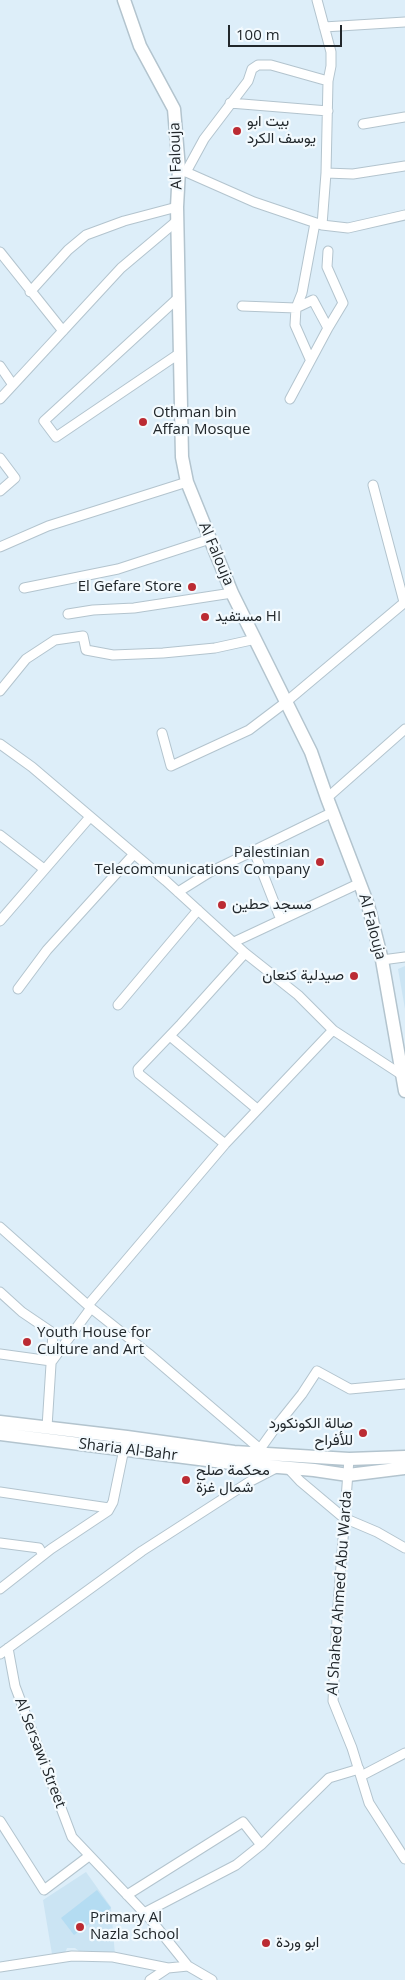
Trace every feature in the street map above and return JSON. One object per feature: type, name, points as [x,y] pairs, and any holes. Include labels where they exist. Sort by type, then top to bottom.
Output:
[{"type":"main road","name":"Al Falouja","points":[[124,0],[140,46],[174,109],[182,171],[177,213],[178,298],[182,457],[187,482],[232,593],[311,752],[360,883],[382,960],[405,1091]]},
{"type":"main road","name":"Sharia Al-Bahr","points":[[0,1422],[47,1427],[126,1443],[348,1474],[405,1468]]},
{"type":"main road","name":"Sharia Al-Bahr","points":[[0,1434],[234,1452],[259,1451],[281,1464],[405,1456]]},
{"type":"street","points":[[310,359],[295,325],[296,308],[302,293],[319,224],[326,173],[328,81],[331,52],[317,0]]},
{"type":"street","points":[[324,27],[405,22]]},
{"type":"street","points":[[328,81],[271,65],[258,65],[252,69],[248,82],[230,103],[182,171],[254,202],[319,224],[348,228],[405,215]]},
{"type":"street","points":[[230,103],[328,111]]},
{"type":"street","points":[[363,124],[405,117]]},
{"type":"street","points":[[326,173],[352,174],[405,166]]},
{"type":"street","points":[[30,292],[68,250],[86,235],[124,221],[177,213]]},
{"type":"street","points":[[0,399],[121,268],[177,213]]},
{"type":"street","points":[[290,399],[310,359],[343,303],[327,267],[328,251]]},
{"type":"street","points":[[0,252],[18,272],[30,292],[63,331]]},
{"type":"street","points":[[178,298],[44,421],[56,437],[180,353]]},
{"type":"street","points":[[242,306],[296,308],[313,300],[328,328]]},
{"type":"street","points":[[0,366],[13,385]]},
{"type":"street","points":[[0,458],[15,478],[0,491]]},
{"type":"street","points":[[0,547],[48,526],[187,482]]},
{"type":"street","points":[[162,733],[171,766],[249,730],[286,702],[405,602],[372,485]]},
{"type":"street","points":[[24,588],[118,568],[210,539]]},
{"type":"street","points":[[68,614],[93,610],[134,608],[232,593]]},
{"type":"street","points":[[0,692],[26,659],[55,640],[83,636],[86,650],[112,655],[215,648],[256,639]]},
{"type":"street","points":[[327,798],[405,729]]},
{"type":"street","points":[[0,744],[32,767],[178,892],[245,953],[298,995],[332,1030],[402,1075]]},
{"type":"street","points":[[178,892],[210,872],[333,812]]},
{"type":"street","points":[[0,921],[90,817]]},
{"type":"street","points":[[0,835],[44,869]]},
{"type":"street","points":[[254,852],[281,920]]},
{"type":"street","points":[[18,989],[47,950],[134,854]]},
{"type":"street","points":[[234,942],[360,883]]},
{"type":"street","points":[[0,905],[8,912]]},
{"type":"street","points":[[118,1005],[198,910]]},
{"type":"street","points":[[226,1144],[139,1074],[138,1069],[245,953]]},
{"type":"street","points":[[382,960],[405,957]]},
{"type":"street","points":[[52,1361],[90,1306],[226,1144],[332,1030]]},
{"type":"street","points":[[170,1036],[257,1109]]},
{"type":"street","points":[[0,1228],[149,1354],[259,1451],[302,1394],[317,1370],[350,1390],[405,1384]]},
{"type":"street","points":[[0,1292],[22,1312],[53,1333],[47,1427]]},
{"type":"street","points":[[0,1354],[52,1361]]},
{"type":"street","points":[[0,1589],[109,1508],[113,1502],[126,1443]]},
{"type":"street","name":"Al Shahed Ahmed Abu Warda","points":[[349,1459],[336,1619],[333,1701],[360,1772],[369,1802],[405,1860]]},
{"type":"street","points":[[0,1654],[142,1551],[249,1482],[281,1464],[344,1518],[377,1532],[405,1548]]},
{"type":"street","points":[[0,1492],[109,1508]]},
{"type":"street","points":[[0,1543],[39,1548],[43,1556]]},
{"type":"street","name":"Al Sersawi Street","points":[[8,1648],[15,1686],[72,1837],[144,1913],[188,1966]]},
{"type":"street","points":[[144,1913],[236,1865],[262,1845],[329,1778],[360,1772],[405,1754]]},
{"type":"street","points":[[0,1821],[44,1890],[87,1854]]},
{"type":"street","points":[[127,1895],[243,1822],[262,1845]]},
{"type":"street","points":[[0,1967],[72,1956],[113,1957],[168,1968],[188,1966],[212,1980]]},
{"type":"street","points":[[150,1980],[168,1968]]},
{"type":"shaded area","points":[[405,966],[405,1009],[398,969]]},
{"type":"shaded area","name":"Primary Al Nazla School","points":[[86,1872],[111,1907],[115,1955],[79,1951],[75,1948],[67,1948],[65,1953],[52,1954],[43,1900]]},
{"type":"shaded area","points":[[97,1890],[111,1908],[74,1935],[61,1918]]},
{"type":"place","name":"بيت ابو يوسف الكرد","points":[[237,131]]},
{"type":"place","name":"Othman bin Affan Mosque","points":[[143,422]]},
{"type":"place","name":"El Gefare Store","points":[[192,587]]},
{"type":"place","name":"مستفيد HI","points":[[205,617]]},
{"type":"place","name":"Palestinian Telecommunications Company","points":[[320,862]]},
{"type":"place","name":"مسجد حطين","points":[[222,905]]},
{"type":"place","name":"صيدلية كنعان","points":[[354,976]]},
{"type":"place","name":"Youth House for Culture and Art","points":[[27,1342]]},
{"type":"place","name":"صالة الكونكورد للأفراح","points":[[363,1433]]},
{"type":"place","name":"محكمة صلح شمال غزة","points":[[186,1480]]},
{"type":"place","name":"Primary Al Nazla School","points":[[80,1927]]},
{"type":"place","name":"ابو وردة","points":[[266,1943]]}]
